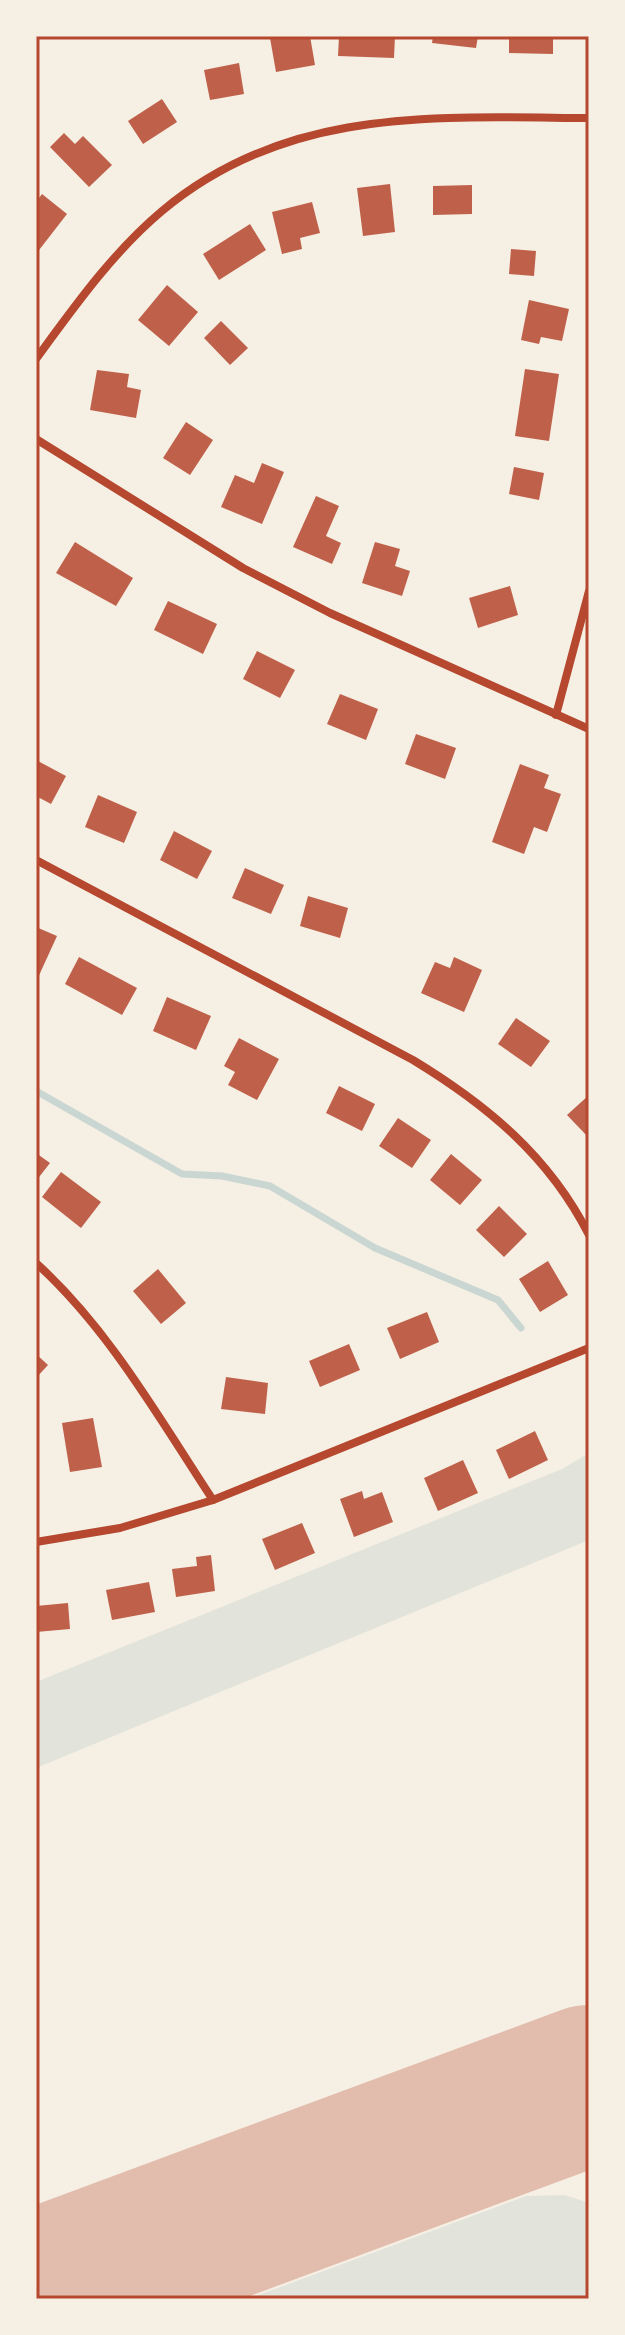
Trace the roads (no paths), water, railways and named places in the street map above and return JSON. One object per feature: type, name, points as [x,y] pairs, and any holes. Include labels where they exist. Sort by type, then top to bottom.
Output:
[{"type":"street","points":[[36,359],[122,251],[160,212],[206,179],[271,146],[312,133],[365,123],[451,117],[589,118]]},
{"type":"street","points":[[36,439],[243,568],[330,613],[589,729]]},
{"type":"street","points":[[556,715],[589,591]]},
{"type":"street","points":[[36,860],[413,1060],[468,1093],[538,1160],[589,1235]]},
{"type":"street","points":[[36,1263],[84,1313],[129,1373],[213,1500]]},
{"type":"street","points":[[36,1542],[120,1528],[213,1500],[589,1348]]},
{"type":"waterway","points":[[36,1091],[182,1174],[222,1176],[270,1186],[375,1248],[498,1300],[521,1328]]}]
